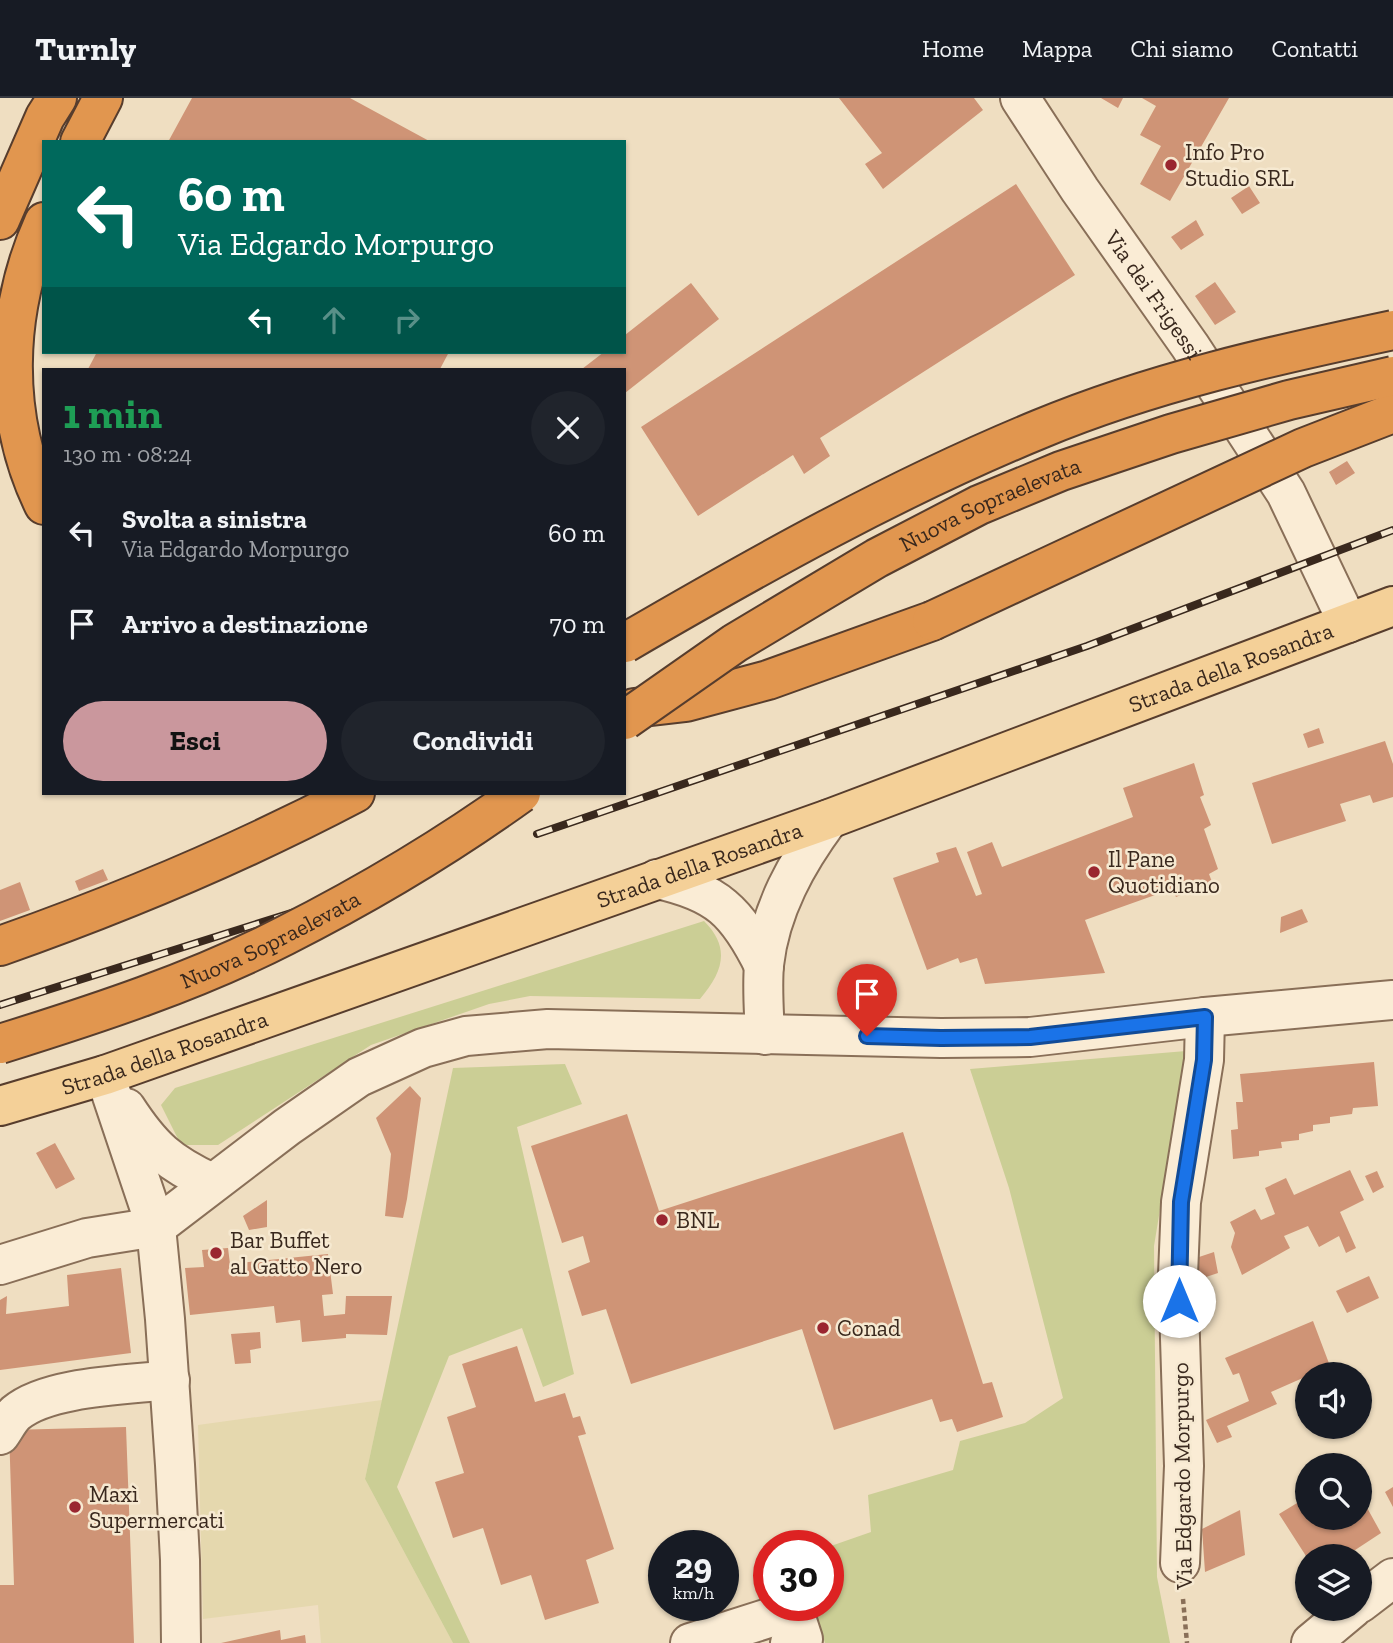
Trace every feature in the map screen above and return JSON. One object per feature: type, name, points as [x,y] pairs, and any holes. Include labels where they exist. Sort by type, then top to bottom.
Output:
[{"type":"highway","points":[[0,220],[35,139],[57,98]]},
{"type":"highway","points":[[81,140],[103,98]]},
{"type":"highway","points":[[42,228],[23,283],[14,330],[12,369],[14,400],[24,448],[32,480],[42,501]]},
{"type":"highway","name":"Nuova Sopraelevata","points":[[626,642],[853,516],[952,467],[1042,428],[1180,382],[1279,355],[1393,330]]},
{"type":"highway","name":"Nuova Sopraelevata","points":[[626,719],[735,643],[877,558],[979,505],[1061,471],[1171,434],[1289,400],[1393,376]]},
{"type":"highway","points":[[626,709],[686,702],[768,680],[932,621],[1303,448],[1393,413]]},
{"type":"highway","points":[[0,946],[49,929],[223,857],[351,795]]},
{"type":"highway","name":"Nuova Sopraelevata","points":[[0,1044],[81,1018],[202,973],[283,937],[402,873],[518,795]]},
{"type":"main road","name":"Strada della Rosandra","points":[[0,1105],[105,1075],[829,819],[1393,606]]},
{"type":"street","name":"Via dei Frigessi","points":[[1020,98],[1080,190],[1190,346],[1286,493],[1349,622]]},
{"type":"street","points":[[765,1035],[764,966],[771,930],[793,873],[829,819]]},
{"type":"street","points":[[657,879],[700,891],[722,904],[740,923],[764,966]]},
{"type":"street","points":[[0,1265],[87,1238],[156,1227],[287,1126],[359,1077],[423,1048],[467,1036],[548,1029],[941,1038],[1030,1037],[1205,1017],[1393,1000]]},
{"type":"street","name":"Via Edgardo Morpurgo","points":[[1180,1563],[1184,1466],[1178,1275],[1181,1202],[1204,1060],[1205,1017]]},
{"type":"street","points":[[105,1075],[144,1136],[179,1168],[212,1183]]},
{"type":"street","points":[[105,1075],[156,1227],[170,1381],[180,1560],[181,1643]]},
{"type":"street","points":[[0,1434],[16,1413],[41,1398],[170,1381]]},
{"type":"street","points":[[1372,1594],[1393,1578]]},
{"type":"street","points":[[690,1643],[784,1621]]},
{"type":"street","points":[[1311,1643],[1337,1621]]},
{"type":"path","name":"Via Edgardo Morpurgo","points":[[1180,1563],[1187,1643]]},
{"type":"shaded area","points":[[382,1400],[365,1479],[453,1643],[321,1643],[318,1605],[203,1619],[198,1425]]},
{"type":"green space","points":[[704,921],[718,941],[721,960],[714,979],[700,999],[530,996],[489,1004],[371,1045],[218,1145],[181,1145],[161,1105],[175,1088]]},
{"type":"green space","points":[[1186,1051],[1154,1246],[1157,1577],[1170,1643],[825,1643],[818,1621],[844,1621],[844,1541],[871,1532],[868,1495],[953,1470],[960,1441],[1025,1423],[1063,1398],[1009,1188],[970,1069]]},
{"type":"green space","points":[[565,1064],[582,1104],[517,1127],[574,1374],[543,1387],[522,1328],[449,1356],[397,1487],[470,1643],[453,1643],[365,1479],[453,1068]]},
{"type":"building","points":[[192,98],[350,98],[427,140],[169,140]]},
{"type":"building","points":[[839,98],[974,98],[983,110],[883,189],[865,164],[882,153]]},
{"type":"building","points":[[1101,98],[1123,98],[1118,108]]},
{"type":"building","name":"Info Pro Studio SRL","points":[[1142,98],[1229,98],[1170,201],[1140,184],[1161,146],[1140,135],[1156,106]]},
{"type":"building","points":[[1016,184],[1075,275],[820,438],[830,456],[804,474],[793,455],[698,516],[641,427]]},
{"type":"building","points":[[1249,186],[1260,203],[1242,214],[1231,198]]},
{"type":"building","points":[[1196,220],[1204,235],[1181,250],[1171,237]]},
{"type":"building","points":[[1215,282],[1236,312],[1215,325],[1195,296]]},
{"type":"building","points":[[691,283],[719,319],[626,392],[626,368],[583,368],[601,354],[626,354],[626,334]]},
{"type":"building","points":[[96,354],[448,354],[441,368],[89,368]]},
{"type":"building","points":[[1347,461],[1355,473],[1336,485],[1329,472]]},
{"type":"building","points":[[1319,728],[1324,743],[1308,748],[1303,734]]},
{"type":"building","points":[[1385,741],[1393,764],[1393,797],[1373,803],[1370,795],[1340,804],[1346,821],[1272,844],[1252,783]]},
{"type":"building","name":"Il Pane Quotidiano","points":[[1194,763],[1204,795],[1200,797],[1211,825],[1204,829],[1218,869],[1209,874],[1212,882],[1176,897],[1172,889],[1085,920],[1105,973],[985,984],[977,958],[960,963],[958,958],[927,970],[893,878],[939,862],[936,853],[956,847],[976,896],[982,894],[967,852],[992,842],[1002,867],[1133,817],[1123,788]]},
{"type":"building","points":[[103,869],[108,880],[79,891],[75,881]]},
{"type":"building","points":[[20,882],[30,910],[0,921],[0,890]]},
{"type":"building","points":[[1302,909],[1308,922],[1280,933],[1281,917]]},
{"type":"building","points":[[1374,1062],[1378,1106],[1353,1108],[1352,1114],[1330,1117],[1330,1123],[1313,1125],[1313,1131],[1299,1134],[1299,1140],[1281,1142],[1282,1148],[1259,1151],[1259,1156],[1233,1159],[1231,1130],[1238,1129],[1236,1102],[1243,1102],[1240,1074]]},
{"type":"building","points":[[410,1086],[421,1098],[407,1199],[403,1218],[385,1216],[391,1154],[376,1118]]},
{"type":"building","points":[[627,1114],[659,1211],[903,1132],[983,1384],[992,1382],[1003,1417],[957,1432],[952,1419],[940,1422],[932,1399],[834,1430],[802,1329],[631,1384],[606,1309],[582,1316],[568,1271],[590,1262],[583,1236],[562,1243],[531,1146]]},
{"type":"building","points":[[55,1143],[75,1179],[56,1189],[36,1153]]},
{"type":"building","points":[[1350,1170],[1364,1200],[1340,1212],[1356,1248],[1346,1253],[1339,1236],[1319,1247],[1308,1226],[1284,1236],[1290,1248],[1242,1275],[1231,1247],[1235,1233],[1230,1222],[1255,1209],[1261,1220],[1275,1214],[1265,1188],[1286,1178],[1294,1195]]},
{"type":"building","points":[[1377,1171],[1384,1187],[1373,1193],[1365,1176]]},
{"type":"building","points":[[267,1200],[267,1227],[249,1230],[243,1216]]},
{"type":"building","points":[[228,1248],[230,1264],[328,1254],[333,1294],[322,1295],[324,1316],[345,1314],[346,1296],[392,1296],[387,1335],[346,1334],[346,1338],[302,1342],[300,1320],[276,1323],[274,1306],[190,1315],[185,1268],[204,1267],[202,1250]]},
{"type":"building","points":[[1214,1252],[1218,1273],[1197,1280],[1196,1258]]},
{"type":"building","points":[[121,1268],[131,1353],[0,1370],[0,1300],[7,1296],[6,1314],[69,1306],[67,1275]]},
{"type":"building","points":[[1369,1276],[1379,1298],[1347,1313],[1336,1291]]},
{"type":"building","points":[[1313,1321],[1328,1362],[1295,1362],[1295,1381],[1271,1392],[1277,1404],[1227,1426],[1232,1437],[1217,1443],[1206,1420],[1249,1401],[1239,1373],[1233,1375],[1225,1358]]},
{"type":"building","points":[[260,1332],[261,1348],[250,1350],[251,1363],[235,1364],[231,1334]]},
{"type":"building","points":[[517,1346],[535,1402],[565,1393],[573,1418],[580,1416],[586,1434],[578,1436],[614,1549],[586,1560],[599,1603],[545,1620],[531,1575],[501,1585],[483,1528],[453,1538],[435,1482],[464,1473],[447,1417],[476,1407],[462,1364]]},
{"type":"building","points":[[126,1427],[134,1643],[0,1643],[0,1585],[14,1585],[9,1430]]},
{"type":"building","points":[[1393,1487],[1393,1507],[1385,1492]]},
{"type":"building","points":[[1295,1504],[1295,1530],[1372,1530],[1372,1517],[1381,1533],[1364,1544],[1298,1544],[1279,1514]]},
{"type":"building","points":[[1240,1510],[1245,1555],[1205,1572],[1202,1529]]},
{"type":"building","points":[[280,1630],[281,1640],[305,1635],[306,1643],[221,1643]]},
{"type":"railway","points":[[537,834],[1087,646],[1393,530]]},
{"type":"railway","points":[[0,1005],[323,903]]},
{"type":"place","name":"Info Pro Studio SRL","points":[[1171,165]]},
{"type":"place","name":"Il Pane Quotidiano","points":[[1094,872]]},
{"type":"place","name":"BNL","points":[[662,1220]]},
{"type":"place","name":"Bar Buffet al Gatto Nero","points":[[216,1253]]},
{"type":"place","name":"Conad","points":[[823,1328]]},
{"type":"place","name":"Maxì Supermercati","points":[[75,1507]]},
{"type":"route","points":[[867,1036],[1030,1037],[1205,1017],[1204,1060],[1181,1202],[1179,1301]]}]
